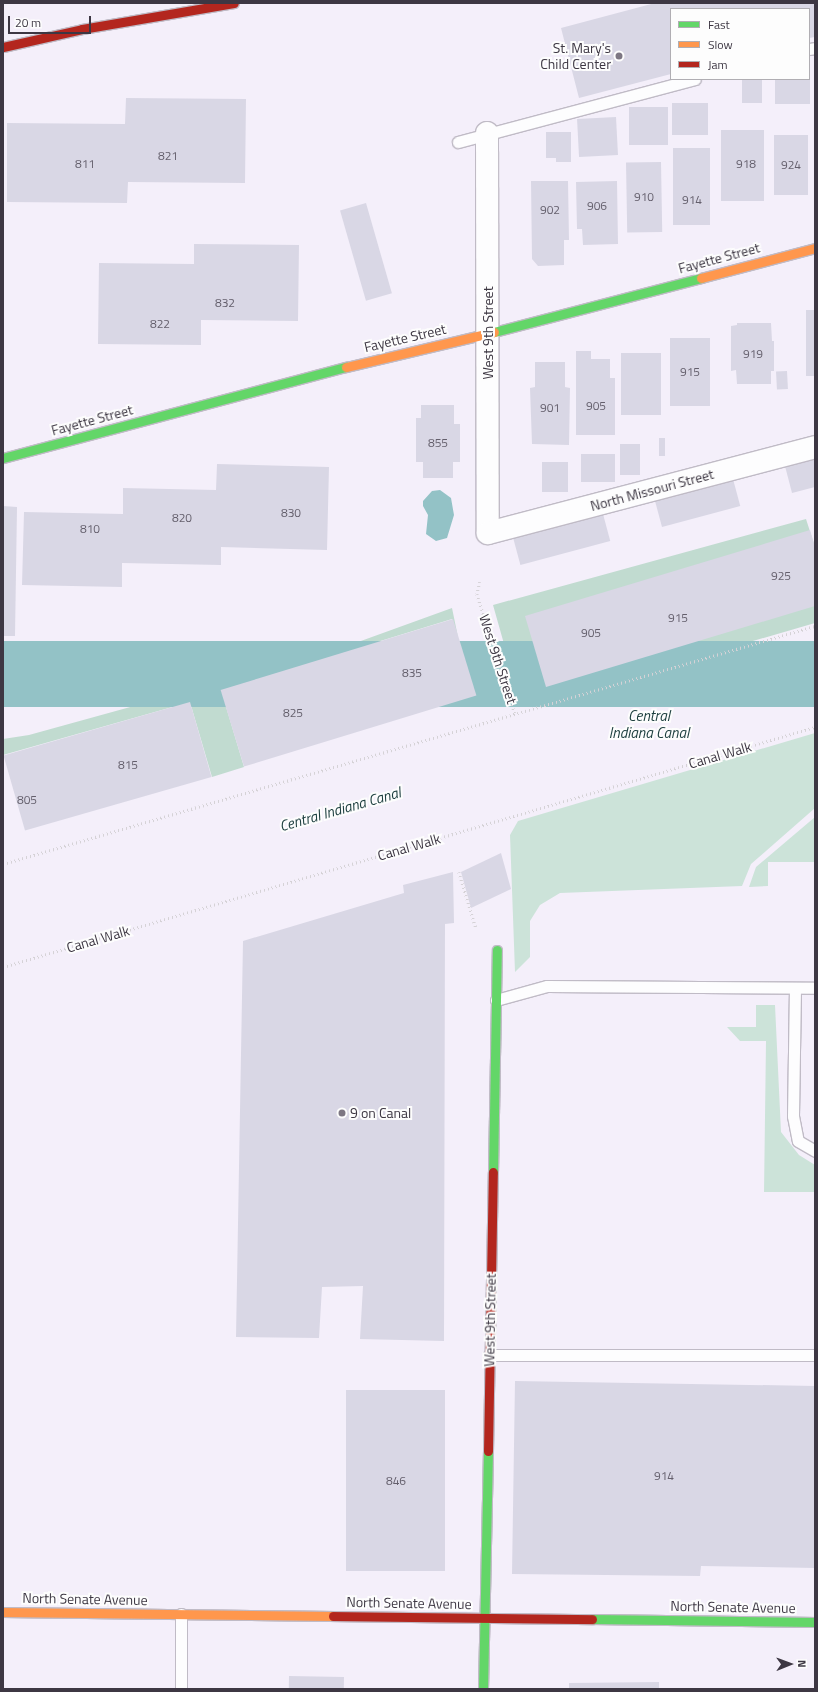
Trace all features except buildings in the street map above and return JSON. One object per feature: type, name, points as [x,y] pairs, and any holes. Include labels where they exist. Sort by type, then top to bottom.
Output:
[{"type":"street","points":[[3,47],[136,19],[234,3]]},
{"type":"street","name":"West 9th Street","points":[[487,133],[489,333],[488,534]]},
{"type":"street","name":"Fayette Street","points":[[3,458],[377,359],[489,333],[815,248]]},
{"type":"street","name":"North Missouri Street","points":[[488,534],[815,447]]},
{"type":"street","name":"West 9th Street","points":[[484,1689],[497,950]]},
{"type":"street","name":"North Senate Avenue","points":[[3,1612],[815,1622]]},
{"type":"lane","points":[[458,142],[487,133],[691,80]]},
{"type":"lane","points":[[496,1000],[547,986],[815,988]]},
{"type":"lane","points":[[795,988],[793,1116],[798,1141],[815,1151]]},
{"type":"lane","points":[[489,1356],[815,1355]]},
{"type":"lane","points":[[180,1689],[181,1614]]},
{"type":"path","name":"West 9th Street","points":[[480,582],[477,594],[515,714]]},
{"type":"path","points":[[3,864],[815,626]]},
{"type":"path","name":"Canal Walk","points":[[3,967],[815,727]]},
{"type":"path","points":[[459,872],[476,928]]},
{"type":"green space","points":[[806,519],[815,547],[815,623],[526,707],[512,673],[525,667],[521,645],[506,651],[493,605]]},
{"type":"green space","points":[[452,608],[458,637],[452,619],[221,690],[244,767],[212,777],[190,702],[3,755],[3,739],[29,735],[336,650]]},
{"type":"green space","points":[[815,733],[815,808],[751,864],[742,886],[560,893],[540,905],[530,921],[530,957],[515,972],[510,835],[518,821]]},
{"type":"green space","points":[[815,817],[815,862],[768,862],[768,886],[749,887],[756,867]]},
{"type":"green space","points":[[756,1005],[775,1005],[781,1132],[799,1155],[815,1165],[815,1192],[764,1192],[766,1041],[740,1041],[727,1027],[756,1027]]},
{"type":"water","points":[[440,490],[451,498],[454,515],[447,538],[436,541],[426,534],[428,515],[423,506],[423,501],[432,491]]},
{"type":"water","points":[[3,641],[815,641],[815,707],[3,707]]},
{"type":"traffic: fast","points":[[494,332],[701,278]]},
{"type":"traffic: fast","points":[[3,458],[346,367]]},
{"type":"traffic: fast","points":[[493,1172],[497,950]]},
{"type":"traffic: fast","points":[[483,1689],[488,1451]]},
{"type":"traffic: fast","points":[[592,1619],[815,1622]]},
{"type":"traffic: slow","points":[[701,278],[815,248]]},
{"type":"traffic: slow","points":[[346,367],[494,332]]},
{"type":"traffic: slow","points":[[3,1612],[333,1616]]},
{"type":"traffic: jam","points":[[3,47],[82,29],[234,3]]},
{"type":"traffic: jam","points":[[488,1451],[493,1172]]},
{"type":"traffic: jam","points":[[333,1616],[592,1619]]},
{"type":"place","name":"St. Mary's Child Center","points":[[619,56]]},
{"type":"place","name":"9 on Canal","points":[[342,1113]]},
{"type":"water label","name":"Central Indiana Canal","points":[[649,724]]},
{"type":"water label","name":"Central Indiana Canal","points":[[340,809]]}]
